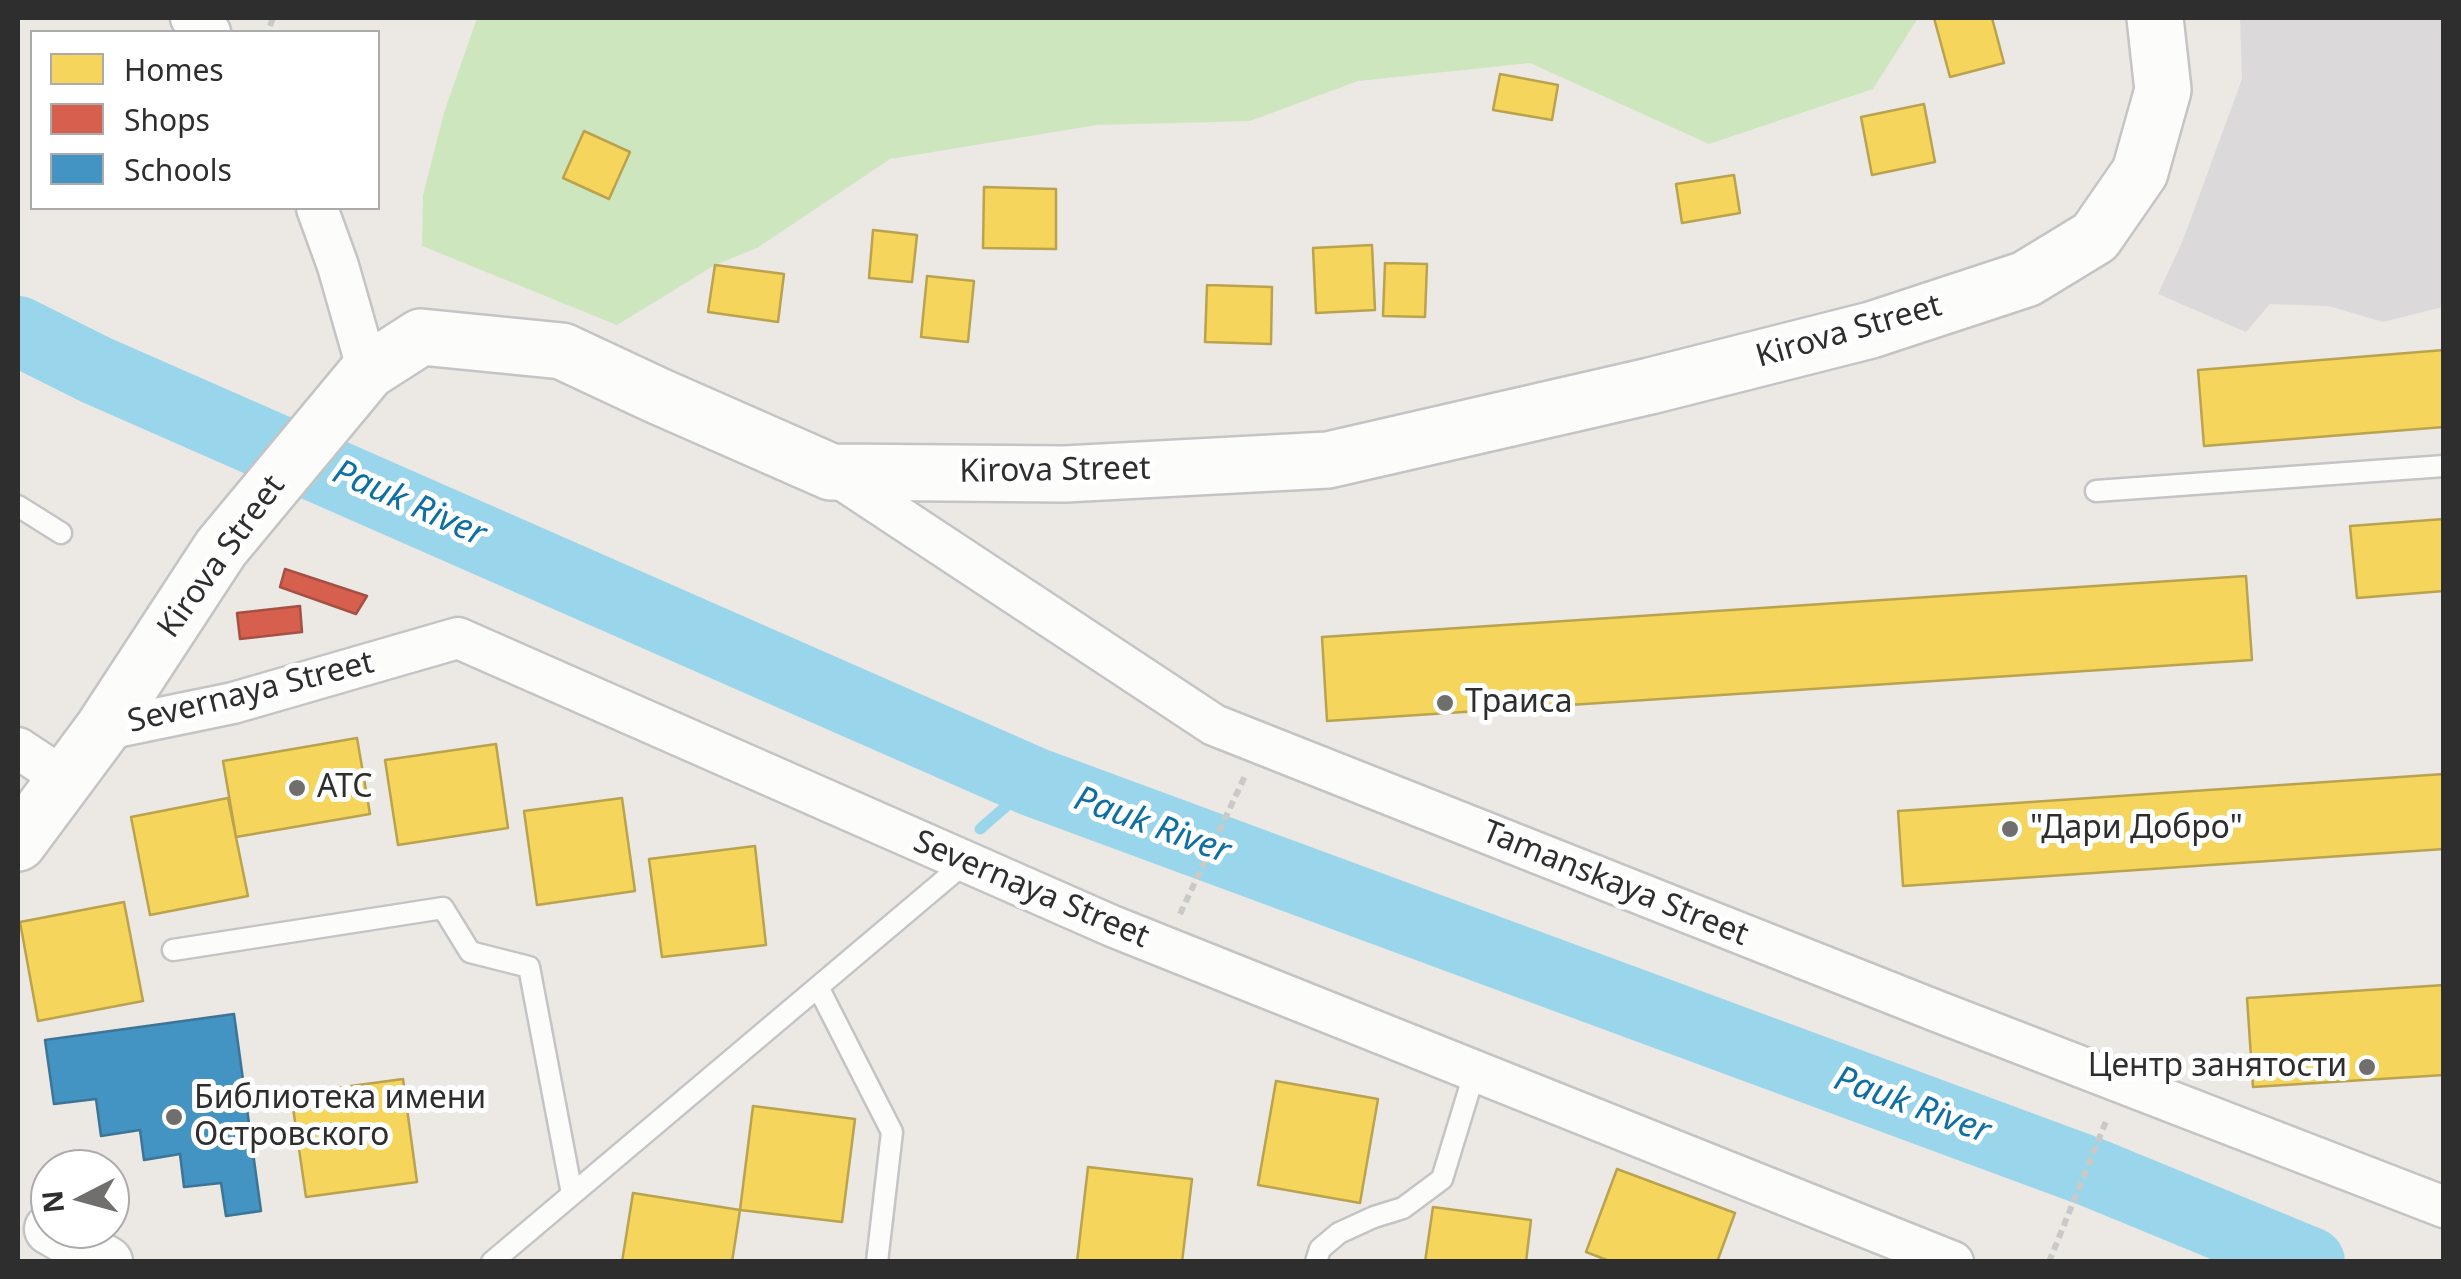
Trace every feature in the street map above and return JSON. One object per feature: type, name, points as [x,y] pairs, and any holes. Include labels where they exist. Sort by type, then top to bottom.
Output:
[{"type":"main road","name":"Kirova Street","points":[[18,844],[102,730],[222,548],[368,371],[421,338],[562,351],[831,472],[1066,474],[1328,460],[1650,386],[1871,330],[2026,279],[2095,238],[2140,172],[2163,90],[2156,18]]},
{"type":"street","points":[[319,210],[368,371]]},
{"type":"street","name":"Tamanskaya Street","points":[[831,472],[1214,725],[2444,1207]]},
{"type":"street","name":"Severnaya Street","points":[[102,730],[232,703],[458,638],[1112,926],[1953,1262]]},
{"type":"street","points":[[18,748],[66,780]]},
{"type":"street","points":[[85,1249],[107,1262]]},
{"type":"lane","points":[[2096,491],[2444,466]]},
{"type":"lane","points":[[18,506],[62,533]]},
{"type":"lane","points":[[492,1262],[966,862]]},
{"type":"lane","points":[[173,950],[444,908],[470,952],[529,967],[572,1194]]},
{"type":"lane","points":[[818,987],[892,1132],[876,1262]]},
{"type":"lane","points":[[1316,1262],[1320,1249],[1339,1233],[1403,1208],[1442,1179],[1476,1071]]},
{"type":"path","points":[[270,26],[273,18]]},
{"type":"path","points":[[1174,926],[1251,764]]},
{"type":"path","points":[[2049,1262],[2114,1104]]},
{"type":"shaded area","points":[[2240,18],[2443,18],[2443,307],[2383,322],[2329,306],[2270,304],[2246,332],[2158,294],[2183,240],[2242,79]]},
{"type":"green space","points":[[477,18],[1918,18],[1873,89],[1709,144],[1530,63],[1358,81],[1250,121],[1097,125],[890,159],[757,248],[715,265],[617,325],[422,246],[423,195],[444,113]]},
{"type":"building: Homes","points":[[1934,18],[1992,18],[2004,63],[1950,77]]},
{"type":"building: Homes","points":[[1500,74],[1558,85],[1552,120],[1493,110]]},
{"type":"building: Homes","points":[[1924,104],[1935,162],[1872,175],[1861,117]]},
{"type":"building: Homes","points":[[584,131],[630,152],[609,199],[563,178]]},
{"type":"building: Homes","points":[[1734,175],[1740,213],[1682,223],[1676,184]]},
{"type":"building: Homes","points":[[984,187],[1056,189],[1056,249],[983,248]]},
{"type":"building: Homes","points":[[873,230],[917,235],[912,282],[869,278]]},
{"type":"building: Homes","points":[[1372,245],[1375,310],[1316,313],[1313,248]]},
{"type":"building: Homes","points":[[1385,263],[1427,264],[1425,317],[1383,316]]},
{"type":"building: Homes","points":[[715,265],[784,274],[778,322],[708,312]]},
{"type":"building: Homes","points":[[927,276],[974,281],[968,342],[921,337]]},
{"type":"building: Homes","points":[[1207,285],[1272,287],[1271,344],[1205,342]]},
{"type":"building: Homes","points":[[2444,350],[2444,427],[2204,446],[2198,370]]},
{"type":"building: Homes","points":[[2444,519],[2444,591],[2357,598],[2350,526]]},
{"type":"building: Homes","points":[[2246,576],[2252,660],[1327,721],[1322,637]]},
{"type":"building: Homes","name":"АТС","points":[[357,738],[370,814],[236,837],[223,761]]},
{"type":"building: Homes","points":[[496,744],[508,828],[398,845],[385,760]]},
{"type":"building: Homes","points":[[2444,774],[2444,849],[1903,886],[1898,811]]},
{"type":"building: Homes","points":[[228,798],[248,896],[150,915],[131,817]]},
{"type":"building: Homes","points":[[622,798],[635,891],[537,905],[524,811]]},
{"type":"building: Homes","points":[[755,846],[766,945],[662,957],[649,859]]},
{"type":"building: Homes","points":[[124,902],[143,1001],[38,1021],[20,922]]},
{"type":"building: Homes","points":[[2444,985],[2444,1075],[2253,1087],[2247,998]]},
{"type":"building: Homes","points":[[403,1079],[417,1182],[306,1197],[291,1094]]},
{"type":"building: Homes","points":[[1276,1081],[1378,1099],[1360,1203],[1258,1185]]},
{"type":"building: Homes","points":[[753,1106],[855,1119],[842,1222],[740,1210]]},
{"type":"building: Homes","points":[[1088,1167],[1192,1179],[1182,1262],[1077,1262]]},
{"type":"building: Homes","points":[[1617,1169],[1735,1213],[1717,1262],[1612,1262],[1586,1252]]},
{"type":"building: Homes","points":[[633,1193],[740,1210],[732,1262],[622,1262]]},
{"type":"building: Homes","points":[[1433,1207],[1531,1220],[1526,1262],[1425,1262]]},
{"type":"building: Shops","points":[[285,569],[367,596],[356,614],[280,587]]},
{"type":"building: Shops","points":[[300,606],[302,632],[240,639],[237,613]]},
{"type":"building: Schools","name":"Библиотека имени Островского","points":[[234,1014],[261,1211],[226,1216],[221,1183],[184,1187],[180,1154],[144,1160],[140,1130],[101,1136],[96,1099],[54,1104],[45,1040]]},
{"type":"waterway","name":"Pauk River","points":[[18,331],[96,370],[1034,782],[2091,1172],[2310,1262]]},
{"type":"waterway","points":[[980,829],[1034,782]]},
{"type":"place","name":"Траиса","points":[[1445,703]]},
{"type":"place","name":"АТС","points":[[297,788]]},
{"type":"place","name":"\"Дари Добро\"","points":[[2010,829]]},
{"type":"place","name":"Центр занятости","points":[[2367,1067]]},
{"type":"place","name":"Библиотека имени Островского","points":[[174,1117]]}]
